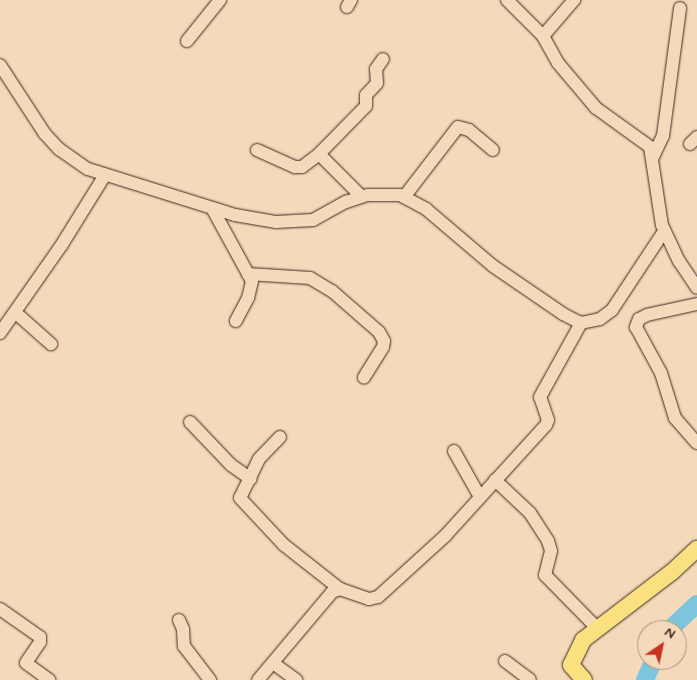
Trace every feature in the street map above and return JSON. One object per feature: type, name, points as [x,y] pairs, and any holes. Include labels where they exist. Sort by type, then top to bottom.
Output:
[{"type":"main road","points":[[584,680],[573,670],[571,662],[580,644],[596,627],[659,582],[697,549]]},
{"type":"street","points":[[187,41],[220,0]]},
{"type":"street","points":[[507,0],[543,36],[558,64],[591,102],[605,115],[647,143],[653,157],[664,231],[697,288]]},
{"type":"street","points":[[543,36],[574,0]]},
{"type":"street","points":[[653,157],[662,136],[680,8]]},
{"type":"street","points":[[257,150],[295,167],[302,167],[319,154],[366,106],[366,95],[377,83],[376,70],[383,60]]},
{"type":"street","points":[[0,65],[45,134],[59,149],[88,169],[152,186],[212,208],[276,222],[298,223],[313,220],[361,196],[386,193],[404,197],[426,210],[493,266],[563,314],[581,322],[600,319],[612,310],[664,231]]},
{"type":"street","points":[[404,197],[458,128],[469,130],[494,150]]},
{"type":"street","points":[[319,154],[361,196]]},
{"type":"street","points":[[0,333],[16,313],[105,175]]},
{"type":"street","points":[[212,208],[248,274],[251,289],[236,321]]},
{"type":"street","points":[[248,274],[310,278],[339,297],[384,342],[364,377]]},
{"type":"street","points":[[697,304],[647,315],[639,320],[636,328],[661,373],[675,418],[697,443]]},
{"type":"street","points":[[16,313],[51,344]]},
{"type":"street","points":[[280,437],[262,454],[251,479],[240,495],[242,502],[284,544],[340,589],[369,599],[378,597],[444,536],[548,423],[540,397],[576,336],[581,322]]},
{"type":"street","points":[[190,422],[231,465],[251,479]]},
{"type":"street","points":[[454,451],[480,497]]},
{"type":"street","points":[[496,480],[530,513],[548,541],[551,551],[545,575],[596,627]]},
{"type":"street","points":[[258,680],[329,595],[340,589]]},
{"type":"street","points":[[0,609],[40,637],[40,642],[26,663],[49,680]]},
{"type":"street","points":[[178,620],[183,629],[184,646],[210,680]]},
{"type":"street","points":[[506,661],[530,680]]},
{"type":"street","points":[[273,664],[296,680]]},
{"type":"waterway","points":[[680,620],[697,604]]},
{"type":"waterway","points":[[645,680],[650,670]]}]
